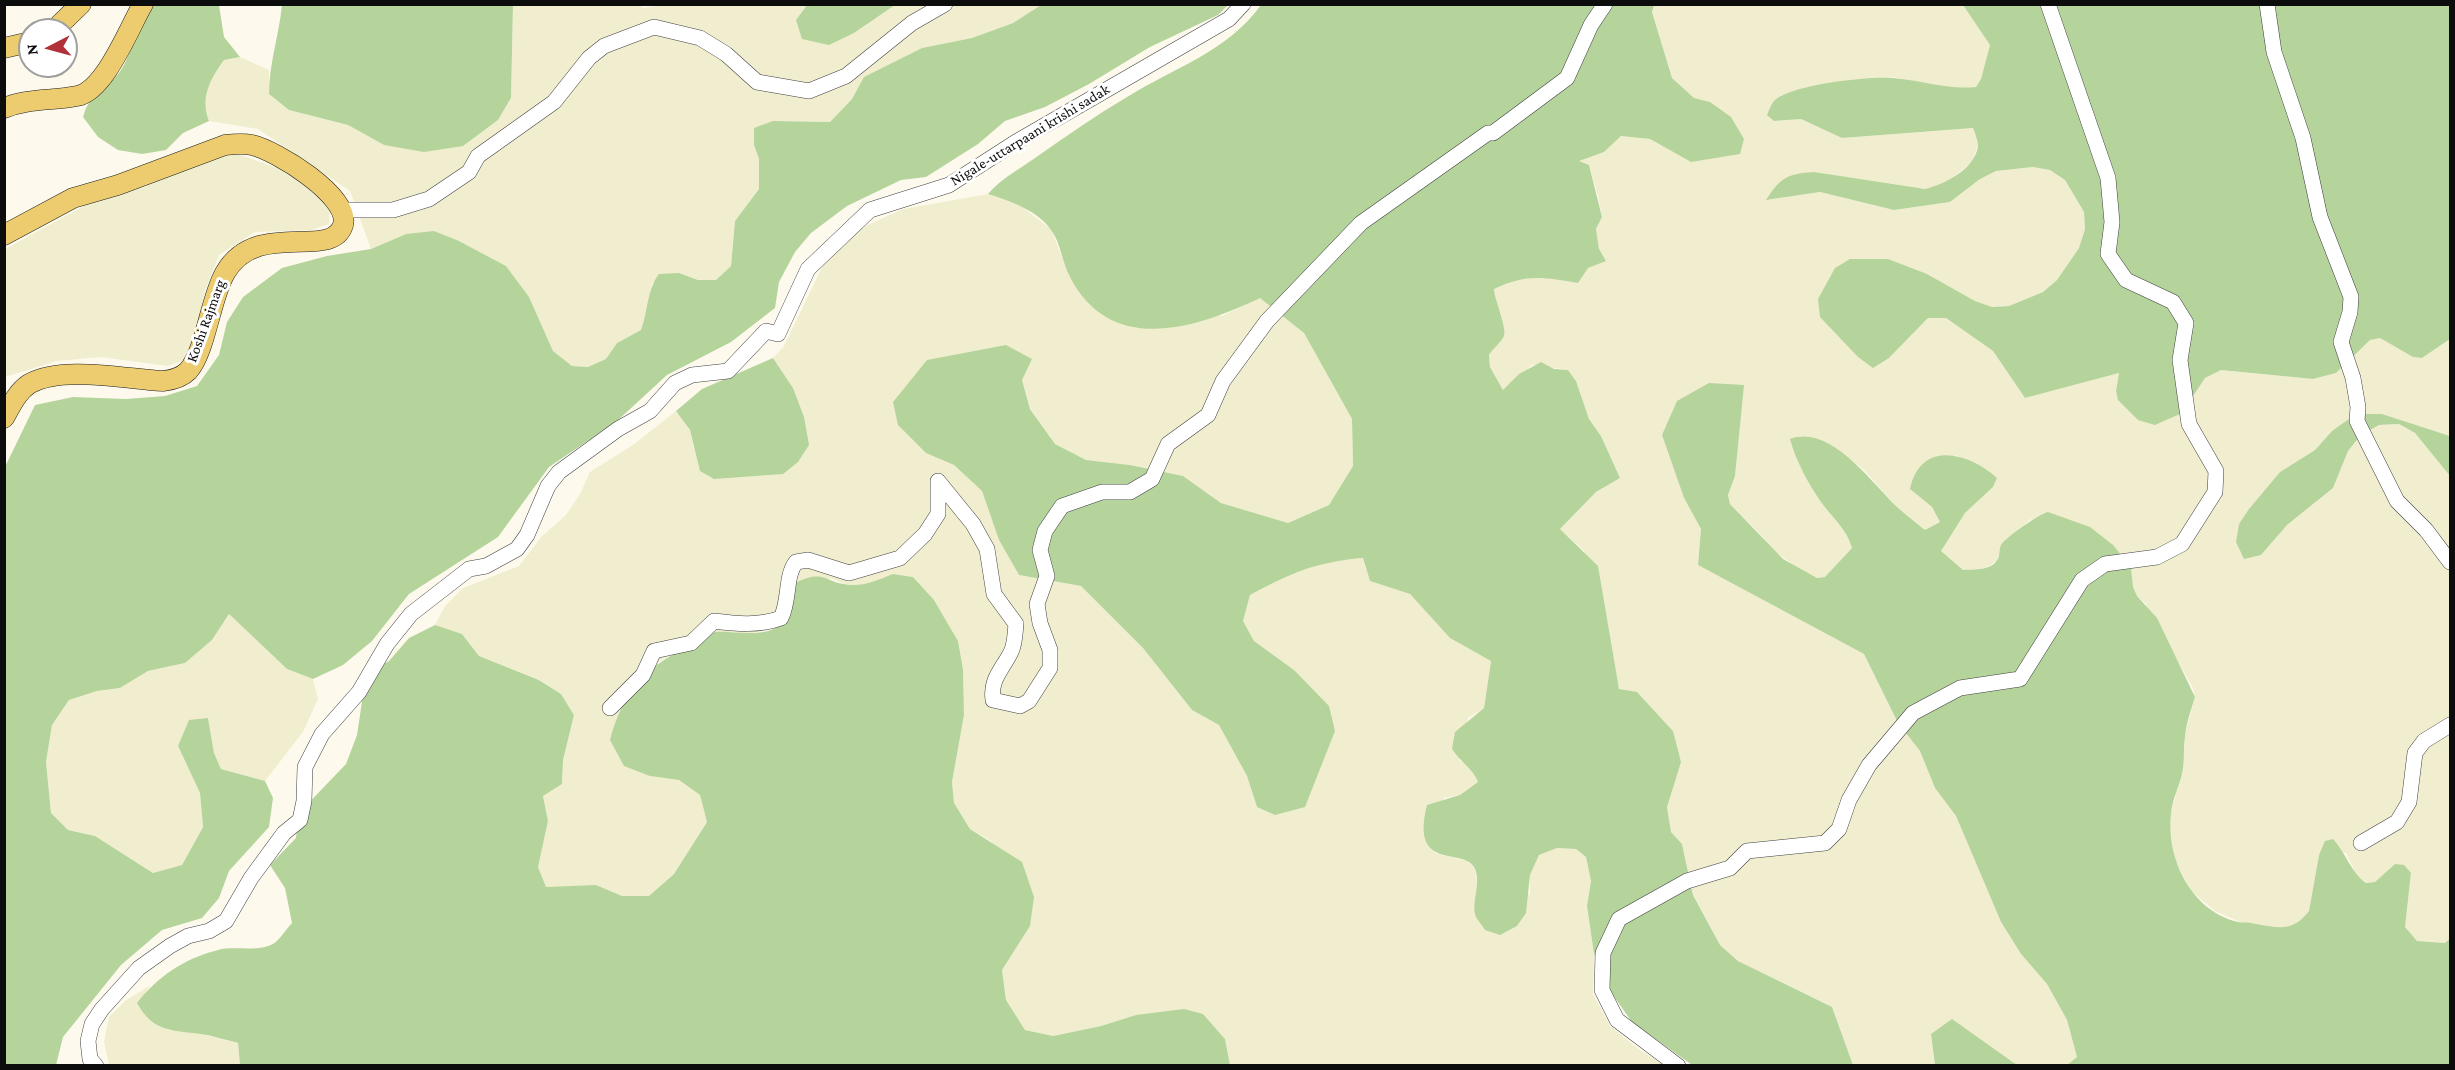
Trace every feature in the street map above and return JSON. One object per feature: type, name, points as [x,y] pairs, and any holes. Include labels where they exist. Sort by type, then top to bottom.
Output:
[{"type":"main road","points":[[66,18],[81,4]]},
{"type":"main road","points":[[4,108],[27,100],[80,96],[95,86],[105,74],[143,4]]},
{"type":"main road","points":[[4,235],[73,198],[118,185],[225,145],[236,144],[250,144],[291,162],[315,180],[342,210]]},
{"type":"main road","name":"Koshi Rajmarg","points":[[4,418],[16,397],[27,386],[41,379],[58,375],[163,381],[176,379],[188,371],[195,357],[220,280],[235,258],[262,243],[328,240],[339,231],[344,223],[342,210]]},
{"type":"street","points":[[342,210],[393,210],[429,199],[469,172],[478,156],[554,102],[589,58],[604,46],[654,27],[700,38],[726,54],[757,82],[809,91],[846,76],[912,23],[945,4]]},
{"type":"street","name":"Nigale-uttarpaani krishi sadak","points":[[96,1065],[90,1059],[88,1041],[92,1024],[97,1017],[139,968],[188,936],[209,931],[226,921],[264,860],[284,833],[300,820],[304,801],[305,767],[322,734],[359,692],[399,629],[411,614],[453,579],[469,570],[486,566],[517,549],[527,535],[548,486],[559,472],[618,429],[650,411],[675,383],[692,375],[728,370],[766,331],[778,334],[808,269],[870,210],[949,185],[1016,142],[1229,19],[1243,4]]},
{"type":"street","points":[[610,708],[642,675],[654,651],[691,643],[714,621],[743,624],[768,622],[781,618],[787,605],[791,569],[796,562],[808,560],[849,573],[900,558],[925,534],[938,514],[938,480],[973,524],[987,549],[993,594],[1016,624],[1012,651],[997,672],[992,691],[993,700],[1020,706],[1029,701],[1050,668],[1050,650],[1040,623],[1037,604],[1047,576],[1040,550],[1045,531],[1062,506],[1102,492],[1130,492],[1152,479],[1168,444],[1208,416],[1223,381],[1267,321],[1361,223],[1488,133],[1493,133],[1567,78],[1591,25],[1605,4]]},
{"type":"street","points":[[1678,1065],[1617,1020],[1602,990],[1603,953],[1619,920],[1687,881],[1730,868],[1747,851],[1825,843],[1839,829],[1849,800],[1869,765],[1913,713],[1960,688],[2020,678],[2082,580],[2105,564],[2157,557],[2182,544],[2215,492],[2216,471],[2189,424],[2181,360],[2187,322],[2173,302],[2126,280],[2108,254],[2112,222],[2108,178],[2048,4]]},
{"type":"street","points":[[2267,4],[2274,52],[2303,138],[2320,217],[2351,297],[2350,312],[2341,342],[2353,378],[2358,407],[2356,421],[2397,501],[2426,530],[2451,562]]},
{"type":"street","points":[[2361,843],[2397,822],[2409,802],[2415,753],[2424,741],[2451,725]]},
{"type":"shaded area","points":[[637,4],[643,8],[671,4],[807,5],[796,20],[854,33],[895,5],[1041,5],[1013,23],[972,38],[922,48],[865,77],[852,99],[830,122],[773,121],[754,145],[759,159],[759,189],[735,221],[731,266],[716,280],[698,280],[679,273],[652,283],[647,313],[641,330],[617,343],[607,359],[588,367],[572,366],[553,351],[529,298],[506,266],[459,241],[406,234],[371,249],[350,191],[258,129],[209,121],[204,109],[209,81],[224,60],[240,57],[269,70],[269,94],[289,110],[348,125],[384,145],[463,146],[498,120],[511,98],[513,5]]},
{"type":"shaded area","points":[[1654,5],[1963,5],[1990,45],[1981,79],[1976,87],[1958,89],[1892,77],[1816,85],[1780,96],[1774,121],[1801,119],[1842,138],[1974,128],[1978,145],[1972,162],[1943,185],[1925,189],[1908,188],[1814,172],[1767,200],[1820,192],[1894,210],[1950,202],[1980,179],[1996,171],[2033,167],[2050,170],[2065,180],[2084,212],[2085,229],[2079,248],[2057,280],[2043,292],[2009,306],[1992,307],[1975,301],[1927,274],[1889,358],[1928,318],[1946,318],[1993,351],[2025,398],[2119,373],[2116,391],[2182,413],[2205,378],[2221,370],[2313,379],[2336,373],[2370,340],[2380,338],[2413,357],[2422,358],[2450,339],[2450,436],[2382,414],[2332,431],[2315,450],[2280,472],[2239,524],[2261,555],[2287,525],[2333,488],[2348,451],[2361,435],[2379,425],[2399,424],[2415,433],[2450,476],[2450,938],[2445,943],[2417,941],[2405,927],[2411,873],[2395,865],[2375,882],[2366,883],[2358,878],[2346,853],[2323,851],[2319,855],[2309,911],[2303,919],[2288,929],[2240,922],[2215,911],[2191,891],[2175,860],[2170,832],[2171,811],[2183,772],[2185,734],[2195,697],[2193,688],[2145,603],[2137,596],[2133,587],[2131,567],[2031,519],[2002,544],[1998,560],[1983,569],[1963,570],[1940,551],[1965,513],[1993,487],[1997,478],[1956,455],[1910,489],[1932,507],[1940,522],[1925,530],[1895,505],[1863,469],[1828,444],[1820,500],[1850,540],[1852,548],[1825,577],[1817,578],[1808,575],[1768,547],[1763,537],[1730,504],[1728,495],[1735,476],[1743,385],[1662,435],[1684,498],[1701,529],[1698,565],[1864,654],[1898,723],[1920,751],[1935,788],[1956,816],[2001,922],[2021,954],[2047,984],[2067,1020],[2077,1057],[2067,1065],[2019,1065],[1931,1034],[1935,1065],[1853,1065],[1832,1007],[1738,961],[1720,945],[1693,894],[1682,844],[1671,832],[1667,807],[1673,786],[1673,731],[1638,693],[1619,689],[1608,634],[1584,551],[1560,529],[1596,492],[1620,478],[1601,436],[1589,419],[1576,381],[1568,370],[1532,365],[1503,390],[1490,367],[1489,355],[1504,336],[1494,289],[1516,279],[1545,277],[1578,283],[1599,249],[1596,229],[1602,217],[1598,196],[1589,165],[1578,161],[1604,152],[1621,136],[1650,139],[1691,162],[1710,102],[1694,98],[1672,78],[1652,12]]},
{"type":"shaded area","points":[[226,150],[292,173],[330,204],[329,224],[311,230],[255,232],[219,255],[205,291],[196,332],[184,361],[167,366],[101,357],[57,361],[5,377],[5,249],[91,202],[145,187],[174,171]]},
{"type":"shaded area","points":[[988,194],[1017,203],[1051,229],[1070,278],[1222,316],[1260,297],[1304,333],[1352,419],[1353,466],[1329,505],[1288,523],[1221,503],[1183,476],[1130,465],[1086,460],[1055,444],[1030,408],[1022,380],[926,453],[954,465],[982,491],[999,540],[1019,575],[1081,586],[1143,648],[1192,710],[1219,725],[1247,776],[1257,807],[1324,755],[1335,731],[1294,670],[1254,641],[1243,621],[1250,595],[1290,573],[1328,561],[1363,558],[1370,581],[1410,594],[1450,638],[1491,660],[1484,708],[1468,718],[1459,760],[1473,769],[1478,782],[1460,795],[1444,798],[1435,853],[1467,861],[1474,867],[1478,882],[1475,915],[1530,894],[1530,875],[1539,855],[1557,848],[1576,849],[1586,857],[1591,881],[1587,906],[1594,954],[1593,994],[1610,1026],[1640,1050],[1665,1065],[1230,1065],[1225,1039],[1203,1014],[1136,1015],[1101,1026],[1053,1036],[1025,1030],[1006,1000],[1002,970],[1030,926],[991,841],[970,829],[954,803],[952,782],[964,715],[963,669],[958,641],[934,600],[913,577],[893,574],[868,584],[850,586],[830,578],[772,629],[753,633],[713,632],[658,662],[650,776],[679,780],[700,795],[707,822],[674,874],[649,896],[622,896],[596,885],[546,888],[538,867],[548,821],[543,796],[562,784],[563,760],[574,715],[561,694],[540,680],[479,656],[462,634],[435,625],[445,606],[463,588],[519,566],[541,537],[566,515],[580,494],[590,472],[633,445],[676,411],[690,430],[694,448],[793,388],[773,358],[784,346],[822,267],[861,228],[903,209]]},
{"type":"shaded area","points":[[229,614],[287,669],[313,679],[318,699],[303,732],[265,781],[221,769],[214,753],[208,718],[178,746],[200,793],[203,827],[182,865],[153,873],[95,836],[68,830],[51,813],[46,762],[52,725],[69,700],[97,691],[120,688],[148,671],[185,663],[212,640]]},
{"type":"shaded area","points":[[151,985],[138,1003],[204,1035],[238,1043],[240,1065],[109,1065],[104,1042],[109,1017],[126,1000]]},
{"type":"green space","points":[[151,5],[219,5],[224,37],[240,57],[224,60],[214,74],[206,97],[206,113],[209,121],[183,133],[166,150],[142,154],[118,150],[98,137],[83,117],[90,102],[121,70],[141,20]]},
{"type":"green space","points":[[282,5],[513,5],[511,98],[498,120],[463,146],[424,152],[384,145],[348,125],[289,110],[269,94]]},
{"type":"green space","points":[[807,5],[895,5],[854,33],[829,45],[802,39],[796,20]]},
{"type":"green space","points":[[1041,5],[1228,5],[1218,15],[1150,47],[1089,84],[1045,107],[1005,121],[978,144],[926,177],[901,180],[847,206],[811,233],[795,252],[779,282],[775,308],[731,342],[667,375],[617,421],[549,467],[498,537],[409,594],[372,641],[343,665],[313,679],[287,669],[229,614],[212,640],[185,663],[148,671],[120,688],[97,691],[69,700],[52,725],[46,762],[51,813],[68,830],[95,836],[153,873],[182,865],[203,827],[200,793],[178,746],[189,720],[208,718],[214,753],[221,769],[265,781],[273,798],[269,827],[229,871],[219,898],[202,918],[162,930],[121,965],[63,1037],[56,1065],[5,1066],[4,469],[35,405],[73,397],[126,399],[165,396],[197,386],[219,355],[227,322],[243,297],[282,268],[327,256],[371,249],[406,234],[434,231],[459,241],[506,266],[529,297],[553,351],[572,366],[588,367],[606,359],[617,343],[641,330],[652,287],[659,274],[679,273],[698,280],[716,280],[731,266],[735,221],[759,189],[759,159],[754,145],[754,128],[773,121],[830,122],[852,99],[864,77],[922,48],[972,38],[1013,23]]},
{"type":"green space","points":[[1261,5],[1654,5],[1652,12],[1672,78],[1694,98],[1710,102],[1731,117],[1744,139],[1740,154],[1691,162],[1650,139],[1621,136],[1604,152],[1579,161],[1589,165],[1602,217],[1596,229],[1599,249],[1606,261],[1588,268],[1578,283],[1535,278],[1516,281],[1494,289],[1504,336],[1489,355],[1490,367],[1503,390],[1519,374],[1541,362],[1554,369],[1568,370],[1576,381],[1589,419],[1601,436],[1620,478],[1596,492],[1560,529],[1598,566],[1619,689],[1637,692],[1673,731],[1681,762],[1667,807],[1671,832],[1682,844],[1693,895],[1720,945],[1738,961],[1832,1007],[1853,1065],[1692,1065],[1632,1022],[1608,988],[1594,954],[1587,906],[1591,881],[1586,857],[1576,849],[1557,848],[1539,855],[1530,875],[1526,913],[1517,926],[1500,935],[1485,930],[1475,914],[1477,879],[1474,867],[1468,861],[1440,854],[1431,849],[1425,840],[1424,826],[1427,805],[1460,795],[1478,782],[1473,772],[1452,749],[1455,732],[1484,708],[1491,661],[1450,638],[1410,594],[1370,581],[1363,558],[1331,562],[1304,570],[1278,580],[1250,595],[1243,621],[1254,641],[1294,670],[1329,706],[1335,731],[1305,807],[1275,815],[1257,807],[1247,776],[1219,725],[1192,710],[1143,648],[1081,586],[1019,575],[999,540],[982,491],[954,465],[926,453],[898,425],[893,402],[927,360],[1006,345],[1032,359],[1022,380],[1030,409],[1055,444],[1086,460],[1130,465],[1183,476],[1221,503],[1288,523],[1329,505],[1353,466],[1352,419],[1304,333],[1260,298],[1210,319],[1183,326],[1157,329],[1132,327],[1108,318],[1087,302],[1070,277],[1057,241],[1046,223],[1022,207],[988,194],[1010,174],[1103,112],[1216,47],[1248,21]]},
{"type":"green space","points":[[1963,5],[2450,5],[2450,339],[2422,358],[2413,357],[2380,338],[2370,340],[2336,373],[2313,379],[2221,370],[2205,378],[2182,413],[2155,425],[2138,420],[2118,400],[2116,391],[2119,373],[2025,398],[1993,351],[1946,318],[1928,318],[1889,358],[1873,368],[1858,357],[1820,317],[1818,299],[1835,268],[1850,259],[1888,259],[1927,274],[1975,301],[1992,307],[2009,306],[2043,292],[2057,280],[2079,248],[2085,229],[2084,212],[2065,180],[2050,170],[2033,167],[1996,171],[1980,179],[1950,202],[1894,210],[1820,192],[1766,200],[1776,186],[1786,178],[1797,174],[1814,172],[1925,189],[1950,179],[1965,168],[1976,154],[1978,146],[1973,128],[1842,138],[1801,119],[1774,121],[1767,115],[1773,103],[1789,92],[1835,82],[1893,78],[1944,86],[1976,87],[1981,79],[1990,45]]},
{"type":"green space","points":[[773,358],[793,388],[804,417],[809,445],[798,462],[783,474],[714,479],[700,471],[690,430],[676,411],[702,389]]},
{"type":"green space","points":[[1709,383],[1744,385],[1735,476],[1728,495],[1730,504],[1783,559],[1817,578],[1825,577],[1852,548],[1843,530],[1821,502],[1803,472],[1790,439],[1805,437],[1820,440],[1835,447],[1862,470],[1896,506],[1925,530],[1940,522],[1932,507],[1910,489],[1916,473],[1924,463],[1935,457],[1947,455],[1960,457],[1986,469],[1997,478],[1993,487],[1965,513],[1941,551],[1963,570],[1991,566],[1998,559],[2000,547],[2004,541],[2030,521],[2048,512],[2090,527],[2113,545],[2131,567],[2133,587],[2137,596],[2157,618],[2195,697],[2186,732],[2182,774],[2171,814],[2173,848],[2185,880],[2207,907],[2221,916],[2240,922],[2283,927],[2296,923],[2309,911],[2319,855],[2325,841],[2333,839],[2357,875],[2366,883],[2375,882],[2395,864],[2404,865],[2411,873],[2405,927],[2417,941],[2445,943],[2450,938],[2450,1065],[2067,1065],[2077,1057],[2067,1020],[2047,984],[2021,954],[2001,922],[1956,816],[1935,788],[1920,751],[1898,723],[1864,654],[1698,565],[1701,529],[1684,498],[1662,435],[1677,401]]},
{"type":"green space","points":[[2356,414],[2382,414],[2450,436],[2450,476],[2415,433],[2399,424],[2379,425],[2361,435],[2348,451],[2333,488],[2287,525],[2261,555],[2244,559],[2236,542],[2239,524],[2249,509],[2280,472],[2315,450],[2332,431]]},
{"type":"green space","points":[[893,574],[913,577],[934,600],[958,641],[963,669],[964,715],[952,782],[954,803],[970,829],[1022,862],[1034,897],[1030,926],[1002,970],[1006,1000],[1025,1030],[1053,1036],[1101,1026],[1136,1015],[1184,1009],[1203,1014],[1225,1039],[1230,1065],[240,1065],[238,1043],[164,1028],[150,1020],[137,1003],[153,985],[183,963],[218,950],[271,945],[292,923],[285,888],[270,865],[296,838],[299,813],[346,764],[357,735],[363,695],[370,672],[389,661],[409,638],[435,625],[462,634],[479,656],[539,680],[561,694],[574,715],[563,760],[562,784],[543,796],[548,821],[538,867],[546,887],[596,885],[622,896],[649,896],[674,874],[707,822],[700,795],[679,780],[650,776],[624,766],[610,740],[621,709],[637,684],[658,664],[707,634],[715,632],[759,633],[776,628],[786,614],[795,583],[819,577],[842,584],[857,585],[873,582]]},
{"type":"green space","points":[[1952,1019],[2019,1065],[1935,1065],[1931,1034]]}]
